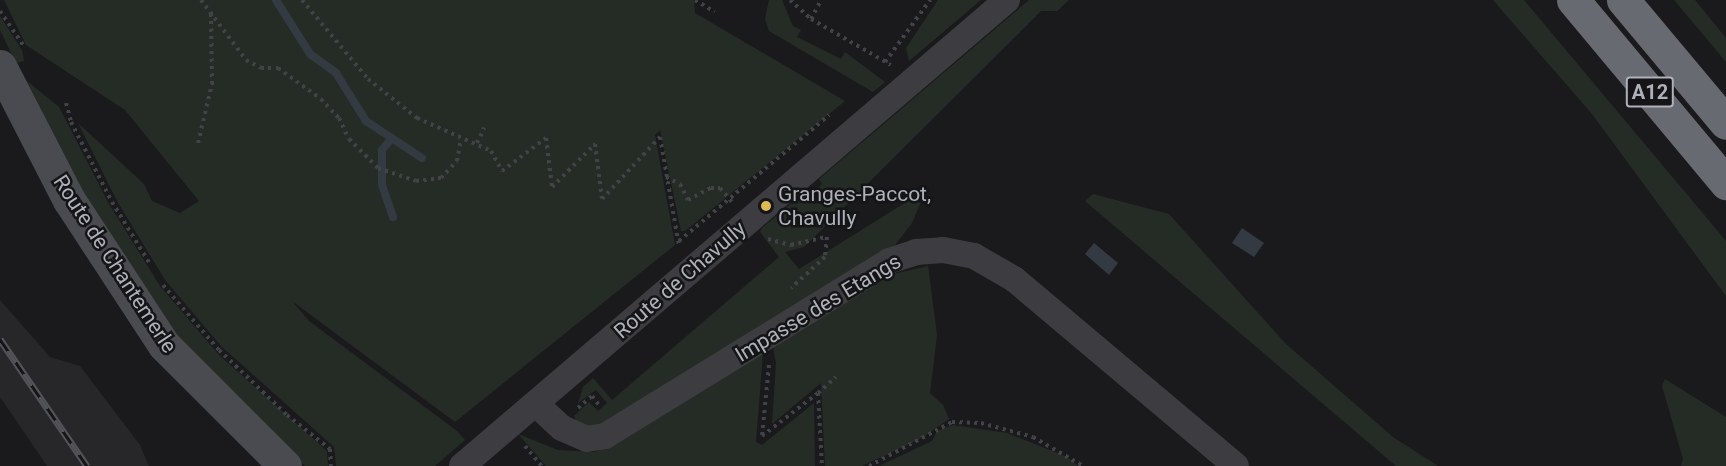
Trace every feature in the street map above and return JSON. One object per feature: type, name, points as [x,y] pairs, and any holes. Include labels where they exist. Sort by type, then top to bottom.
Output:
[{"type":"highway","name":"A12","points":[[1573,0],[1726,183]]},
{"type":"highway","name":"A12","points":[[1623,0],[1726,123]]},
{"type":"street","name":"Route de Chavully","points":[[462,466],[1007,0]]},
{"type":"street","name":"Route de Chantemerle","points":[[0,66],[69,200],[164,345],[285,466]]},
{"type":"street","name":"Impasse des Etangs","points":[[536,404],[562,428],[587,439],[605,436],[889,261],[916,252],[943,250],[974,256],[1014,279],[1236,466]]},
{"type":"path","points":[[201,0],[246,60],[261,68],[278,68],[321,99],[339,117],[349,140],[378,168],[389,174],[416,181],[441,178],[457,161],[461,139]]},
{"type":"path","points":[[302,0],[368,79],[417,118],[491,151],[502,171],[546,138],[552,187],[596,144],[602,199],[660,137],[685,275]]},
{"type":"path","points":[[695,0],[715,12]]},
{"type":"path","points":[[790,0],[811,19],[914,79]]},
{"type":"path","points":[[811,19],[821,0]]},
{"type":"path","points":[[885,62],[930,0]]},
{"type":"path","points":[[198,143],[212,84],[211,13]]},
{"type":"path","points":[[66,103],[71,122],[112,202],[156,273]]},
{"type":"path","points":[[477,143],[484,128]]},
{"type":"path","points":[[666,177],[680,184],[688,200],[711,188],[720,188],[761,237],[777,243],[791,245],[827,237],[825,257],[790,290]]},
{"type":"path","points":[[162,284],[219,350],[287,415],[330,449],[332,466]]},
{"type":"path","points":[[763,338],[769,346],[770,362],[762,436],[836,377]]},
{"type":"path","points":[[818,393],[822,466]]},
{"type":"path","points":[[869,466],[952,422],[1006,428],[1033,437],[1083,466]]},
{"type":"shaded area","points":[[4,0],[694,0],[695,13],[845,101],[685,231],[681,231],[660,130],[655,135],[675,245],[455,422],[292,301],[309,321],[457,431],[465,440],[435,466],[336,466],[334,447],[222,347],[165,280],[117,201],[78,123],[144,184],[152,201],[180,213],[199,201],[125,110],[26,45]]},
{"type":"shaded area","points":[[769,0],[782,0],[793,26],[801,30],[797,37],[841,59],[845,52],[885,82],[873,92],[769,31],[765,19]]},
{"type":"shaded area","points":[[938,0],[981,0],[909,61],[906,48]]},
{"type":"shaded area","points":[[1029,0],[1069,0],[1057,11],[1041,11],[804,247],[785,252],[799,269],[916,196],[920,204],[912,223],[892,249],[597,430],[577,422],[574,416],[589,402],[598,411],[607,403],[596,390],[578,403],[583,387],[593,378],[612,400],[779,257],[760,232],[762,228],[807,190],[811,194],[822,184],[819,179]]},
{"type":"shaded area","points":[[1493,0],[1524,0],[1726,241],[1726,296],[1592,114]]},
{"type":"shaded area","points":[[1674,0],[1695,0],[1726,38],[1726,62]]},
{"type":"shaded area","points":[[0,16],[22,50],[24,61],[16,63],[0,30]]},
{"type":"shaded area","points":[[27,81],[59,107],[109,204],[160,286],[219,355],[327,451],[328,466],[305,466],[271,438],[203,368],[146,296],[84,195]]},
{"type":"shaded area","points":[[1093,194],[1169,214],[1286,344],[1393,437],[1438,466],[1396,466],[1085,201]]},
{"type":"shaded area","points":[[1242,228],[1264,243],[1254,257],[1232,243]]},
{"type":"shaded area","points":[[1094,243],[1118,263],[1109,275],[1085,254]]},
{"type":"shaded area","points":[[928,266],[937,335],[930,393],[943,405],[949,419],[920,439],[862,466],[825,466],[821,383],[772,424],[776,363],[773,346],[885,276]]},
{"type":"shaded area","points":[[0,300],[50,357],[80,366],[140,445],[149,466],[47,466],[0,397]]},
{"type":"shaded area","points":[[763,352],[756,442],[762,445],[814,403],[815,466],[546,466],[518,434],[558,450],[594,452],[614,445]]},
{"type":"shaded area","points":[[1665,379],[1726,417],[1726,466],[1681,466],[1683,459],[1662,386]]},
{"type":"shaded area","points":[[953,425],[1007,433],[1067,457],[1078,466],[879,466],[932,441],[937,431]]},
{"type":"waterway","points":[[276,0],[310,54],[336,73],[366,121],[422,158]]},
{"type":"waterway","points":[[392,138],[382,150],[382,185],[393,217]]},
{"type":"railway","points":[[0,339],[87,466]]},
{"type":"place","name":"Granges-Paccot, Chavully","points":[[766,206]]}]
